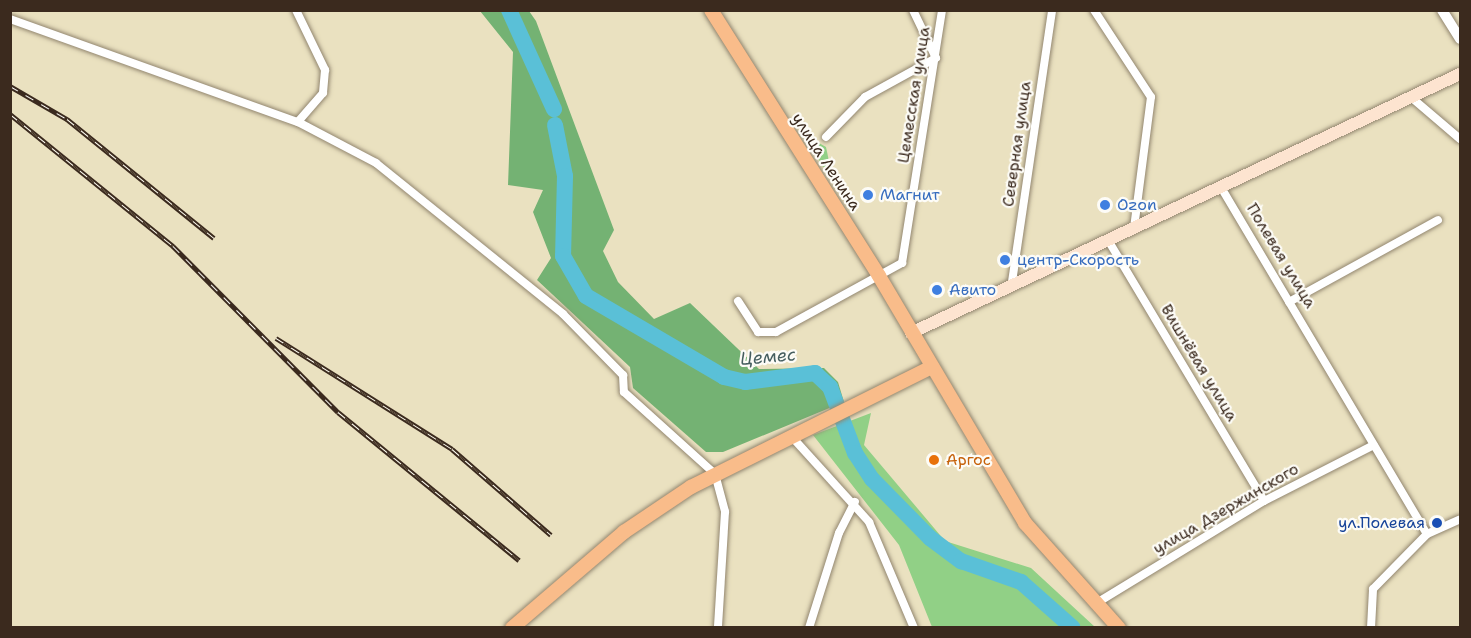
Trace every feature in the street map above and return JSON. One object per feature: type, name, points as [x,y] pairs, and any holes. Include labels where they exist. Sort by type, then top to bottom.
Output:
[{"type":"main road","name":"улица Ленина","points":[[711,10],[879,276],[930,368]]},
{"type":"main road","points":[[911,333],[1012,282],[1222,189],[1461,74]]},
{"type":"main road","points":[[512,627],[624,532],[716,477],[930,368],[1025,523],[1095,604],[1119,627]]},
{"type":"street","points":[[296,10],[325,70],[322,93],[298,122]]},
{"type":"street","points":[[826,137],[865,97],[936,58],[914,10]]},
{"type":"street","name":"Цемесская улица","points":[[879,276],[902,263],[942,10]]},
{"type":"street","name":"Северная улица","points":[[1012,282],[1052,10]]},
{"type":"street","points":[[1094,10],[1151,97],[1134,228]]},
{"type":"street","points":[[1442,10],[1461,39]]},
{"type":"street","points":[[10,19],[298,122],[376,163],[563,314],[623,375],[624,392],[716,477],[725,512],[717,627]]},
{"type":"street","points":[[1412,98],[1461,139]]},
{"type":"street","name":"Полевая улица","points":[[1222,189],[1427,534]]},
{"type":"street","points":[[1289,302],[1438,220]]},
{"type":"street","name":"Вишнёвая улица","points":[[1108,240],[1264,501]]},
{"type":"street","points":[[738,301],[758,332],[776,332],[879,276]]},
{"type":"street","points":[[792,437],[855,502],[889,561],[914,627]]},
{"type":"street","name":"улица Дзержинского","points":[[1095,604],[1264,501],[1374,445]]},
{"type":"street","points":[[809,627],[839,533],[855,502]]},
{"type":"street","points":[[1371,627],[1373,589],[1427,534],[1461,519]]},
{"type":"green space","points":[[480,11],[529,11],[536,21],[614,230],[603,251],[618,282],[654,319],[690,303],[759,369],[824,368],[838,382],[844,402],[723,452],[706,452],[633,388],[630,367],[537,280],[551,258],[533,212],[543,190],[508,185],[513,52]]},
{"type":"green space","points":[[805,135],[826,147],[830,166],[823,167]]},
{"type":"green space","points":[[871,413],[864,445],[945,541],[1031,568],[1095,627],[932,627],[899,545],[813,435]]},
{"type":"waterway","name":"Цемес","points":[[509,10],[554,109]]},
{"type":"waterway","name":"Цемес","points":[[555,125],[565,176],[563,256],[586,296],[724,377],[745,382],[815,373],[830,387],[855,453],[872,479],[930,538],[961,561],[1021,582],[1073,628]]},
{"type":"railway","points":[[10,86],[67,119],[214,238]]},
{"type":"railway","points":[[10,114],[173,246],[338,412],[519,560]]},
{"type":"railway","points":[[276,338],[452,449],[551,535]]},
{"type":"place","name":"Магнит","points":[[868,195]]},
{"type":"place","name":"Ozon","points":[[1105,205]]},
{"type":"place","name":"центр-Скорость","points":[[1005,260]]},
{"type":"place","name":"Авито","points":[[937,290]]},
{"type":"place","name":"Аргос","points":[[934,460]]},
{"type":"place","name":"ул.Полевая","points":[[1437,523]]}]
